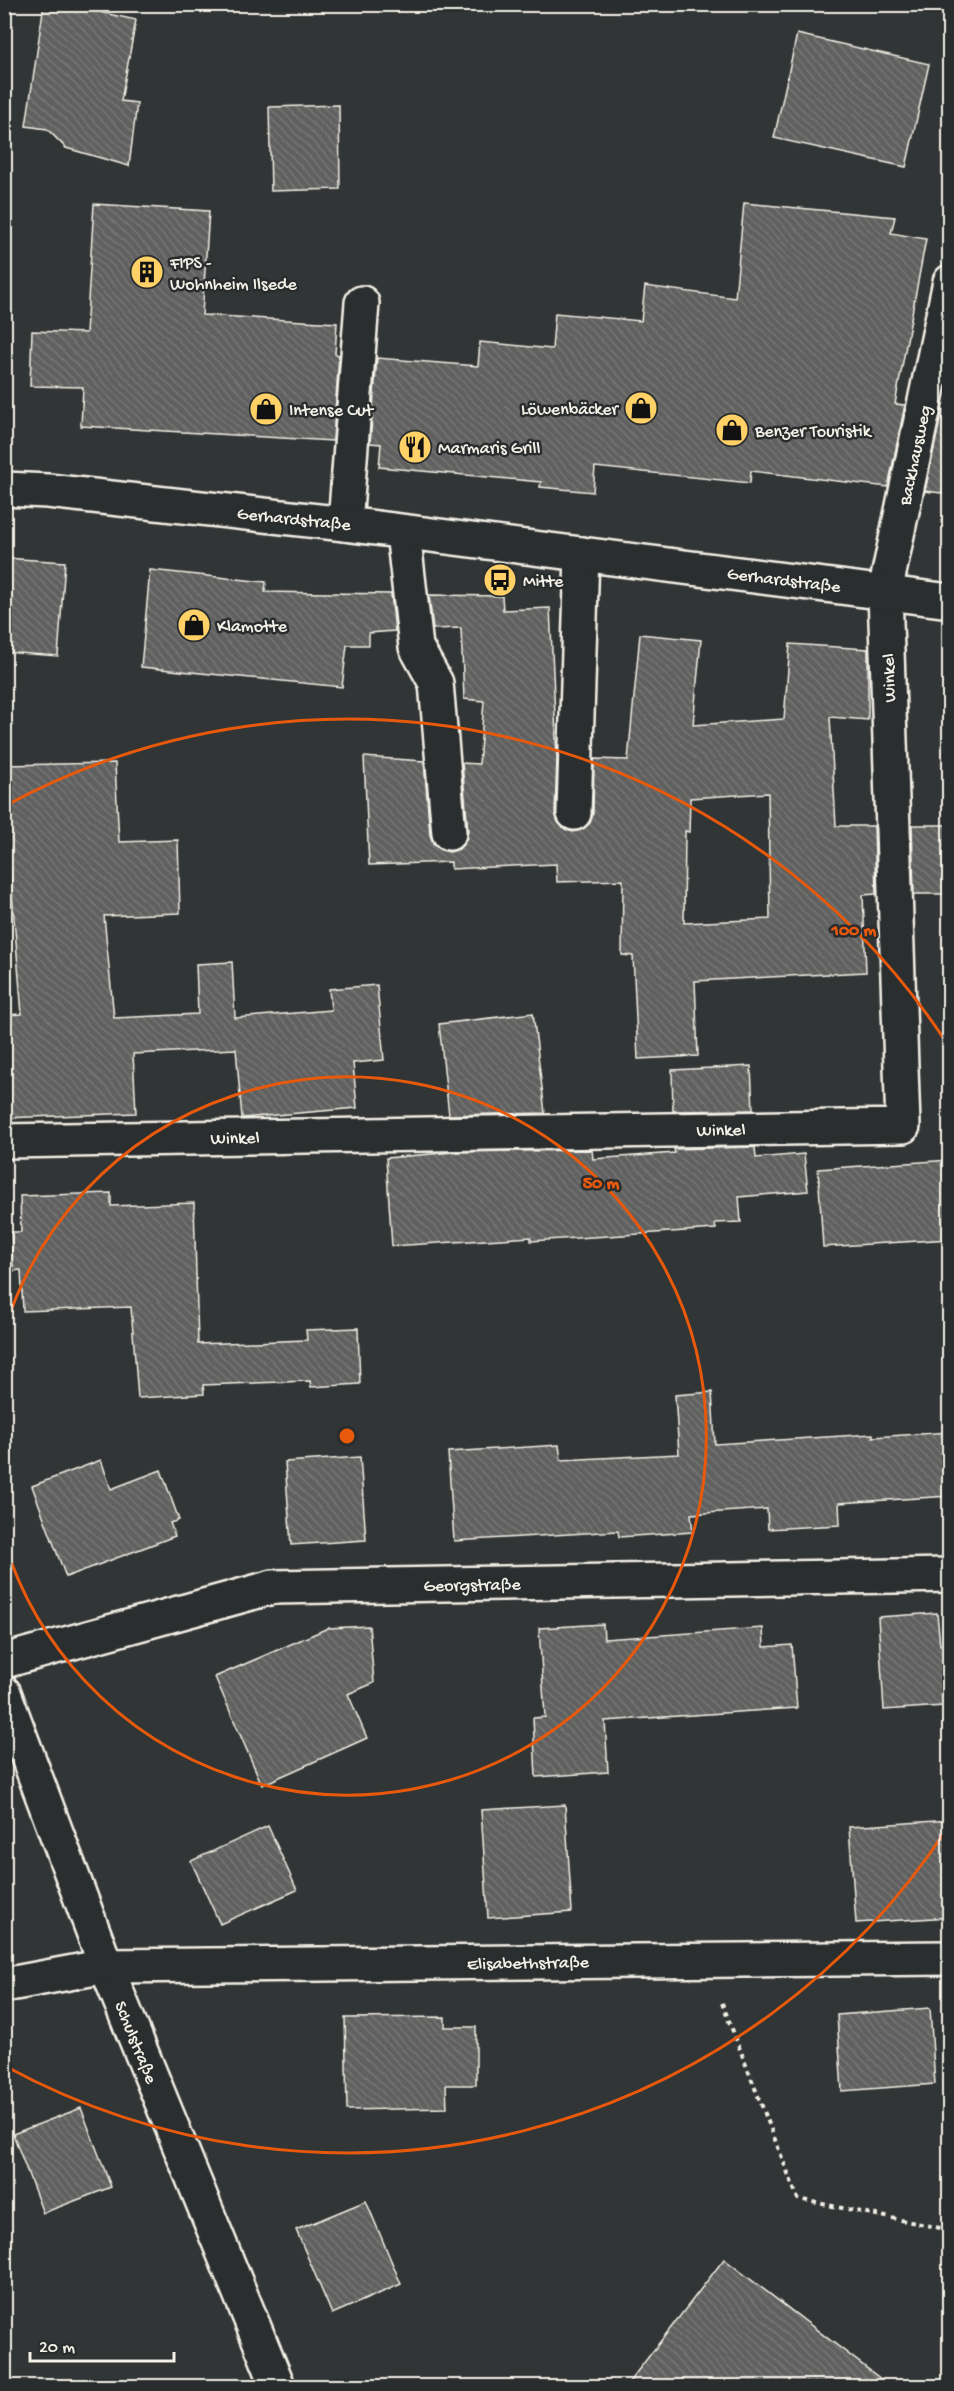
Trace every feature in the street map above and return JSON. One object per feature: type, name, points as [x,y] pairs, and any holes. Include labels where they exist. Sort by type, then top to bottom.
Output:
[{"type":"street","name":"Backhausweg","points":[[885,592],[950,282]]},
{"type":"street","points":[[345,524],[362,303]]},
{"type":"street","name":"Gerhardstraße","points":[[4,489],[48,491],[345,524],[950,601]]},
{"type":"street","points":[[403,532],[417,646],[436,683],[449,833]]},
{"type":"street","points":[[574,813],[582,554]]},
{"type":"street","name":"Winkel","points":[[4,1141],[903,1126],[885,592]]},
{"type":"street","name":"Georgstraße","points":[[4,1661],[273,1587],[950,1575]]},
{"type":"street","name":"Schulstraße","points":[[4,1693],[106,1966],[278,2386]]},
{"type":"street","name":"Elisabethstraße","points":[[4,1985],[106,1966],[950,1958]]},
{"type":"path","points":[[705,1960],[798,2199],[950,2230]]},
{"type":"building","points":[[44,4],[63,4],[136,20],[121,101],[137,103],[129,166],[66,148],[47,129],[26,126]]},
{"type":"building","points":[[797,34],[929,64],[906,167],[774,138]]},
{"type":"building","points":[[339,105],[340,189],[271,191],[269,107]]},
{"type":"building","points":[[744,203],[895,217],[891,233],[926,239],[895,404],[905,405],[888,487],[751,471],[750,483],[595,467],[593,492],[540,487],[541,482],[379,467],[381,444],[370,443],[377,358],[478,366],[480,342],[552,349],[555,313],[641,321],[645,286],[735,298]]},
{"type":"building","points":[[94,204],[209,211],[202,315],[337,323],[335,354],[339,355],[333,441],[81,426],[83,387],[30,386],[32,331],[86,333]]},
{"type":"building","points":[[942,410],[950,411],[950,494],[925,491]]},
{"type":"building","points":[[4,558],[65,562],[58,656],[4,652]]},
{"type":"building","points":[[150,570],[266,582],[265,592],[391,594],[395,631],[369,633],[369,645],[347,645],[342,687],[141,667]]},
{"type":"building","points":[[429,595],[502,596],[503,610],[550,608],[557,758],[555,812],[558,822],[565,829],[573,832],[583,829],[590,823],[593,814],[594,759],[628,760],[640,634],[701,640],[693,725],[784,719],[790,644],[868,649],[868,720],[830,717],[836,826],[874,826],[876,894],[863,895],[866,972],[695,981],[698,1056],[638,1059],[633,956],[622,955],[623,880],[557,882],[556,864],[451,869],[451,862],[369,865],[364,757],[424,761],[430,835],[433,843],[441,850],[450,852],[459,849],[466,840],[468,831],[462,763],[479,764],[484,701],[464,699],[461,628],[433,629]],"holes":[[[768,793],[770,919],[684,923],[685,831],[689,832],[690,798]]]},
{"type":"building","points":[[115,763],[119,842],[178,840],[180,913],[104,916],[114,1018],[198,1014],[196,964],[232,962],[235,1018],[331,1010],[329,989],[377,985],[384,1060],[353,1063],[357,1108],[242,1118],[236,1049],[133,1054],[136,1113],[4,1118],[4,1015],[22,1014],[10,870],[4,869],[4,765]]},
{"type":"building","points":[[912,825],[950,825],[950,894],[914,894]]},
{"type":"building","points":[[533,1013],[545,1113],[449,1115],[439,1024]]},
{"type":"building","points":[[751,1066],[753,1110],[673,1111],[672,1070]]},
{"type":"building","points":[[755,1147],[756,1158],[804,1154],[808,1191],[739,1197],[741,1222],[715,1223],[716,1229],[531,1241],[531,1237],[392,1246],[386,1158],[454,1152],[592,1150],[593,1159],[675,1153],[674,1149]]},
{"type":"building","points":[[950,1160],[950,1239],[823,1247],[818,1169]]},
{"type":"building","points":[[111,1193],[111,1206],[194,1203],[198,1344],[307,1340],[306,1330],[358,1328],[360,1384],[311,1387],[310,1381],[203,1385],[204,1394],[138,1398],[131,1307],[23,1311],[21,1270],[13,1271],[11,1232],[21,1232],[20,1196]]},
{"type":"building","points":[[712,1392],[715,1444],[873,1434],[873,1437],[950,1432],[950,1496],[839,1503],[840,1525],[768,1529],[767,1509],[691,1514],[693,1532],[619,1537],[618,1531],[454,1541],[448,1452],[559,1445],[561,1460],[679,1454],[675,1395]]},
{"type":"building","points":[[360,1457],[366,1540],[291,1545],[285,1462]]},
{"type":"building","points":[[101,1460],[111,1489],[161,1470],[179,1520],[170,1523],[175,1536],[66,1577],[32,1486]]},
{"type":"building","points":[[937,1613],[940,1645],[950,1644],[950,1695],[942,1695],[943,1706],[884,1710],[878,1617]]},
{"type":"building","points":[[603,1624],[604,1639],[763,1628],[764,1647],[792,1645],[797,1708],[605,1721],[608,1772],[536,1777],[533,1718],[545,1717],[539,1628]]},
{"type":"building","points":[[369,1626],[374,1683],[348,1694],[367,1738],[262,1785],[215,1677],[328,1628]]},
{"type":"building","points":[[565,1805],[572,1912],[488,1918],[481,1810]]},
{"type":"building","points":[[950,1820],[950,1917],[856,1923],[849,1827]]},
{"type":"building","points":[[268,1826],[297,1890],[220,1924],[191,1861]]},
{"type":"building","points":[[930,2008],[935,2084],[842,2091],[837,2015]]},
{"type":"building","points":[[445,2017],[445,2027],[476,2027],[476,2085],[446,2085],[447,2108],[347,2110],[345,2018]]},
{"type":"building","points":[[81,2108],[111,2187],[43,2213],[13,2134]]},
{"type":"building","points":[[366,2201],[401,2284],[332,2314],[296,2230]]},
{"type":"building","points":[[724,2259],[890,2386],[626,2386]]},
{"type":"place","name":"FIPS - Wohnheim Ilsede","points":[[147,272]]},
{"type":"place","name":"Löwenbäcker","points":[[641,408]]},
{"type":"place","name":"Intense Cut","points":[[266,409]]},
{"type":"place","name":"Benzer Touristik","points":[[732,430]]},
{"type":"place","name":"Marmaris Grill","points":[[415,447]]},
{"type":"place","name":"Mitte","points":[[500,580]]},
{"type":"place","name":"Klamotte","points":[[194,625]]}]
